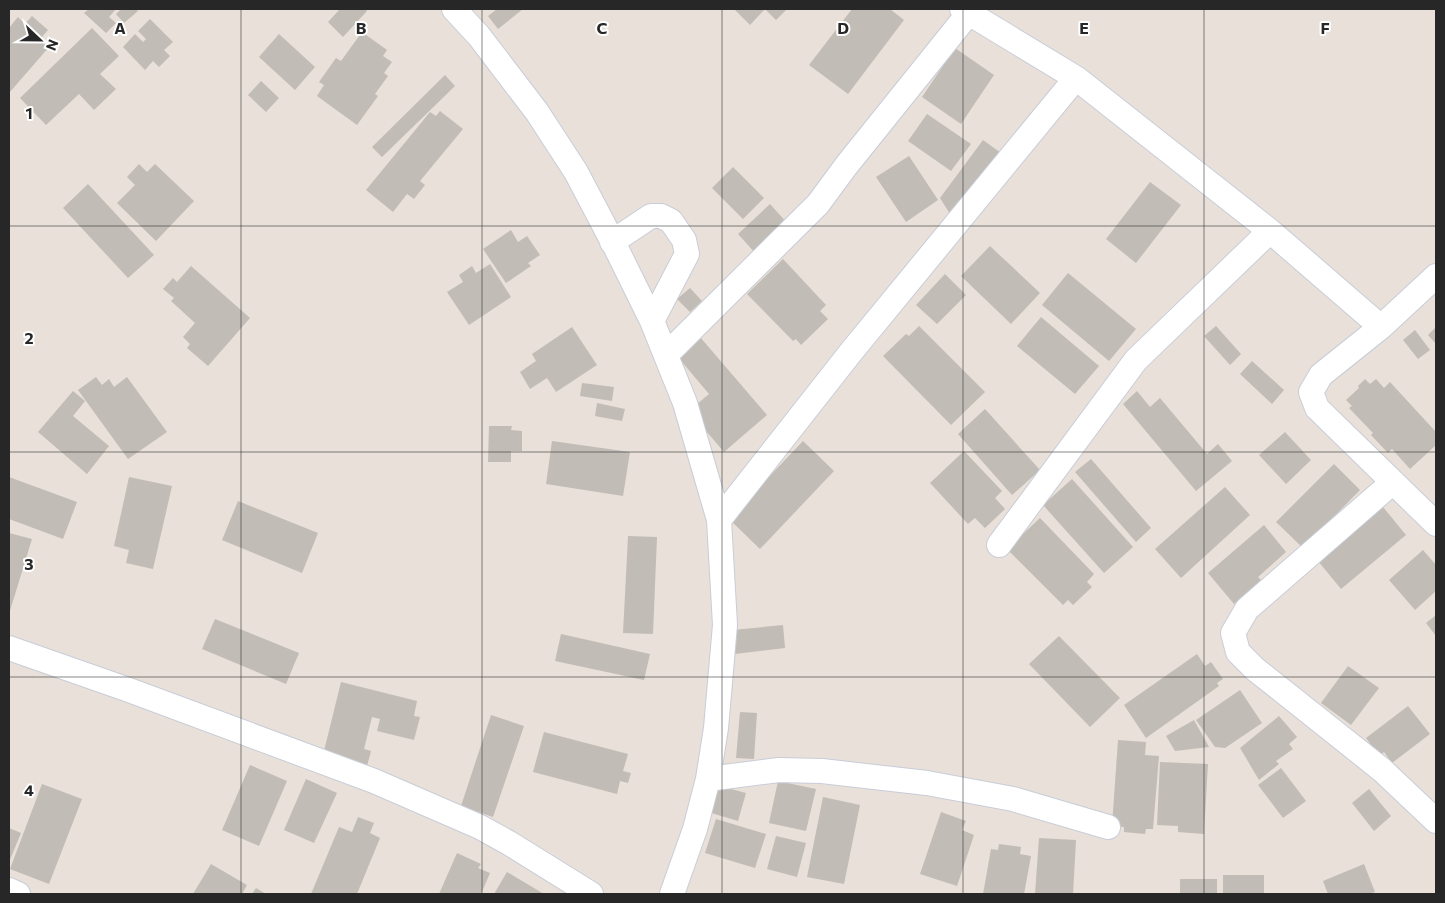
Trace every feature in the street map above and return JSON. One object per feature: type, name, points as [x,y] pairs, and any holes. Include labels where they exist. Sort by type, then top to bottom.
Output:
[{"type":"street","points":[[454,9],[479,36],[537,112],[576,172],[652,321],[666,355],[685,403],[719,520],[725,625],[716,728],[708,779],[696,829],[672,894]]},
{"type":"street","points":[[666,355],[818,204],[968,10],[1076,78],[1270,231],[1381,327]]},
{"type":"street","points":[[719,520],[851,352],[1076,78]]},
{"type":"street","points":[[612,242],[651,216],[661,216],[671,221],[684,240],[687,254],[652,321]]},
{"type":"street","points":[[999,545],[1136,360],[1270,231]]},
{"type":"street","points":[[1436,276],[1381,327],[1321,375],[1311,392],[1318,408],[1436,524]]},
{"type":"street","points":[[1393,482],[1247,609],[1233,633],[1238,652],[1255,669],[1382,770],[1436,820]]},
{"type":"street","points":[[9,648],[129,690],[383,785],[480,826],[591,894]]},
{"type":"street","points":[[708,779],[787,770],[822,771],[927,783],[1013,799],[1108,826]]},
{"type":"street","points":[[9,890],[18,894]]},
{"type":"building","points":[[89,9],[116,9],[109,17],[116,23],[106,33],[84,13]]},
{"type":"building","points":[[121,9],[136,9],[138,11],[124,23],[116,14]]},
{"type":"building","points":[[340,9],[365,9],[367,11],[343,37],[328,22]]},
{"type":"building","points":[[497,9],[523,9],[498,29],[488,16]]},
{"type":"building","points":[[734,9],[765,9],[750,25]]},
{"type":"building","points":[[765,9],[787,9],[776,20]]},
{"type":"building","points":[[852,9],[890,9],[904,20],[848,94],[809,65]]},
{"type":"building","points":[[32,16],[48,30],[41,38],[50,46],[9,93],[9,28],[18,17],[25,24]]},
{"type":"building","points":[[150,19],[173,42],[164,50],[170,56],[159,67],[153,61],[145,70],[123,47],[135,34],[143,42],[146,39],[138,31]]},
{"type":"building","points":[[92,28],[119,56],[100,74],[116,89],[94,110],[79,94],[46,125],[20,98]]},
{"type":"building","points":[[362,32],[387,50],[383,56],[392,62],[384,73],[388,76],[375,94],[378,96],[357,125],[317,96],[324,85],[319,82],[336,58],[341,61]]},
{"type":"building","points":[[279,34],[315,67],[295,90],[259,57]]},
{"type":"building","points":[[955,48],[994,75],[961,124],[922,97]]},
{"type":"building","points":[[445,75],[455,86],[382,157],[372,147]]},
{"type":"building","points":[[261,81],[279,98],[266,112],[248,95]]},
{"type":"building","points":[[440,111],[463,129],[420,181],[425,185],[414,199],[407,194],[393,212],[366,190],[430,112],[436,116]]},
{"type":"building","points":[[927,114],[971,144],[951,171],[908,141]]},
{"type":"building","points":[[983,140],[1001,153],[952,217],[940,198]]},
{"type":"building","points":[[909,156],[938,200],[906,222],[876,177]]},
{"type":"building","points":[[139,164],[147,172],[155,164],[194,201],[156,241],[117,203],[135,185],[127,177]]},
{"type":"building","points":[[733,167],[764,198],[743,219],[712,188]]},
{"type":"building","points":[[1150,182],[1181,205],[1136,263],[1106,239]]},
{"type":"building","points":[[88,184],[154,255],[128,278],[63,208]]},
{"type":"building","points":[[770,204],[788,224],[756,254],[738,234]]},
{"type":"building","points":[[511,230],[518,242],[527,236],[540,255],[528,263],[531,266],[506,283],[483,249]]},
{"type":"building","points":[[990,246],[1040,293],[1011,324],[961,276]]},
{"type":"building","points":[[783,259],[826,305],[820,311],[828,319],[801,345],[796,339],[793,341],[747,294]]},
{"type":"building","points":[[490,264],[511,297],[469,325],[447,292],[463,282],[459,275],[472,266],[476,273]]},
{"type":"building","points":[[191,266],[250,318],[208,366],[187,348],[190,344],[183,337],[195,323],[171,301],[174,298],[163,289],[173,278],[177,282]]},
{"type":"building","points":[[1068,273],[1136,329],[1109,361],[1042,305]]},
{"type":"building","points":[[945,274],[966,295],[937,324],[916,305]]},
{"type":"building","points":[[690,288],[702,301],[690,312],[677,299]]},
{"type":"building","points":[[1041,317],[1099,366],[1075,394],[1017,346]]},
{"type":"building","points":[[919,326],[985,392],[951,425],[883,356],[906,334],[909,336]]},
{"type":"building","points":[[1216,326],[1241,354],[1230,365],[1204,336]]},
{"type":"building","points":[[572,327],[597,365],[556,392],[547,378],[530,389],[520,372],[536,361],[532,354]]},
{"type":"building","points":[[1436,327],[1436,344],[1428,335]]},
{"type":"building","points":[[1415,330],[1430,350],[1418,359],[1403,340]]},
{"type":"building","points":[[700,337],[767,415],[724,452],[689,411],[709,394],[677,356]]},
{"type":"building","points":[[1252,361],[1284,390],[1272,404],[1240,374]]},
{"type":"building","points":[[96,377],[102,385],[109,379],[114,387],[127,377],[167,432],[128,459],[78,390]]},
{"type":"building","points":[[1365,379],[1370,384],[1376,379],[1384,388],[1390,382],[1436,432],[1436,445],[1410,469],[1392,449],[1388,453],[1371,435],[1373,433],[1349,408],[1352,406],[1346,400],[1359,388],[1358,386]]},
{"type":"building","points":[[582,383],[614,387],[612,401],[580,396]]},
{"type":"building","points":[[73,391],[85,401],[73,416],[109,446],[87,474],[38,432]]},
{"type":"building","points":[[1137,391],[1150,407],[1160,398],[1207,454],[1218,444],[1232,461],[1196,491],[1123,404]]},
{"type":"building","points":[[597,403],[625,409],[622,421],[595,416]]},
{"type":"building","points":[[985,409],[1040,470],[1012,495],[958,434]]},
{"type":"building","points":[[489,426],[512,426],[511,430],[522,431],[522,451],[511,451],[511,462],[488,462]]},
{"type":"building","points":[[1285,432],[1311,460],[1286,484],[1259,455]]},
{"type":"building","points":[[552,441],[630,452],[623,496],[546,484]]},
{"type":"building","points":[[803,441],[834,471],[760,549],[729,519]]},
{"type":"building","points":[[964,451],[1002,491],[995,498],[1005,509],[985,528],[975,518],[968,524],[930,483]]},
{"type":"building","points":[[1091,459],[1151,528],[1136,542],[1075,472]]},
{"type":"building","points":[[1334,464],[1360,490],[1303,548],[1276,522]]},
{"type":"building","points":[[9,477],[77,502],[63,539],[9,519]]},
{"type":"building","points":[[129,477],[172,486],[153,569],[126,563],[129,550],[114,546]]},
{"type":"building","points":[[1072,479],[1133,547],[1104,573],[1043,505]]},
{"type":"building","points":[[1225,487],[1250,515],[1181,578],[1155,549]]},
{"type":"building","points":[[238,501],[318,533],[302,573],[222,540]]},
{"type":"building","points":[[1383,507],[1406,535],[1341,589],[1318,561]]},
{"type":"building","points":[[1040,518],[1094,574],[1087,582],[1092,587],[1073,605],[1068,600],[1063,605],[1007,549]]},
{"type":"building","points":[[1264,525],[1286,552],[1258,577],[1261,580],[1234,604],[1208,573]]},
{"type":"building","points":[[9,533],[32,539],[9,614]]},
{"type":"building","points":[[628,536],[657,537],[653,634],[623,633]]},
{"type":"building","points":[[1423,550],[1436,565],[1436,591],[1415,610],[1389,580]]},
{"type":"building","points":[[1436,615],[1436,636],[1426,623]]},
{"type":"building","points":[[215,619],[299,653],[286,684],[202,649]]},
{"type":"building","points":[[783,625],[785,648],[735,654],[733,630]]},
{"type":"building","points":[[561,634],[650,654],[644,680],[555,661]]},
{"type":"building","points":[[1059,636],[1120,698],[1090,727],[1029,664]]},
{"type":"building","points":[[1197,654],[1205,666],[1211,662],[1223,679],[1217,683],[1219,686],[1146,738],[1124,705]]},
{"type":"building","points":[[1348,666],[1379,688],[1351,725],[1321,703]]},
{"type":"building","points":[[341,682],[417,701],[414,716],[420,717],[414,740],[377,731],[380,719],[372,717],[364,749],[371,751],[367,766],[323,755]]},
{"type":"building","points":[[1240,690],[1262,723],[1225,748],[1215,747],[1196,720]]},
{"type":"building","points":[[1408,706],[1430,734],[1392,763],[1384,752],[1379,756],[1366,738]]},
{"type":"building","points":[[740,712],[757,713],[754,759],[736,758]]},
{"type":"building","points":[[491,715],[524,726],[493,817],[461,806]]},
{"type":"building","points":[[1279,716],[1297,737],[1289,744],[1293,749],[1276,761],[1279,764],[1259,780],[1240,748]]},
{"type":"building","points":[[1194,720],[1209,747],[1175,751],[1166,736]]},
{"type":"building","points":[[544,732],[628,754],[623,771],[631,773],[628,783],[620,781],[617,794],[533,772]]},
{"type":"building","points":[[1118,740],[1146,742],[1145,755],[1159,756],[1153,829],[1146,829],[1145,834],[1124,832],[1124,827],[1112,826]]},
{"type":"building","points":[[1160,762],[1208,764],[1204,834],[1178,832],[1178,826],[1157,825]]},
{"type":"building","points":[[250,765],[287,781],[259,846],[222,830]]},
{"type":"building","points":[[1281,768],[1306,801],[1283,818],[1258,785]]},
{"type":"building","points":[[306,779],[337,793],[314,843],[284,830]]},
{"type":"building","points":[[778,781],[816,789],[806,831],[769,823]]},
{"type":"building","points":[[42,784],[82,799],[49,884],[10,869]]},
{"type":"building","points":[[716,785],[746,793],[738,821],[708,812]]},
{"type":"building","points":[[1369,789],[1391,816],[1374,831],[1352,803]]},
{"type":"building","points":[[823,797],[860,805],[844,884],[807,877]]},
{"type":"building","points":[[941,812],[966,821],[962,830],[974,835],[957,886],[920,874]]},
{"type":"building","points":[[358,817],[374,823],[370,833],[380,838],[357,894],[311,894],[339,827],[352,832]]},
{"type":"building","points":[[716,819],[766,834],[755,868],[705,853]]},
{"type":"building","points":[[9,828],[21,833],[9,862]]},
{"type":"building","points":[[776,836],[806,843],[797,877],[767,869]]},
{"type":"building","points":[[1039,838],[1076,840],[1073,894],[1035,894]]},
{"type":"building","points":[[999,844],[1021,847],[1020,854],[1031,856],[1024,894],[983,894],[991,849],[998,850]]},
{"type":"building","points":[[457,853],[481,864],[478,868],[490,873],[481,894],[439,894]]},
{"type":"building","points":[[211,864],[247,885],[242,894],[193,894]]},
{"type":"building","points":[[1364,864],[1375,892],[1369,894],[1328,894],[1323,881]]},
{"type":"building","points":[[507,872],[544,894],[494,894]]},
{"type":"building","points":[[1223,875],[1264,875],[1264,894],[1223,894]]},
{"type":"building","points":[[1180,879],[1217,879],[1217,894],[1180,894]]},
{"type":"building","points":[[256,888],[266,894],[252,894]]}]
